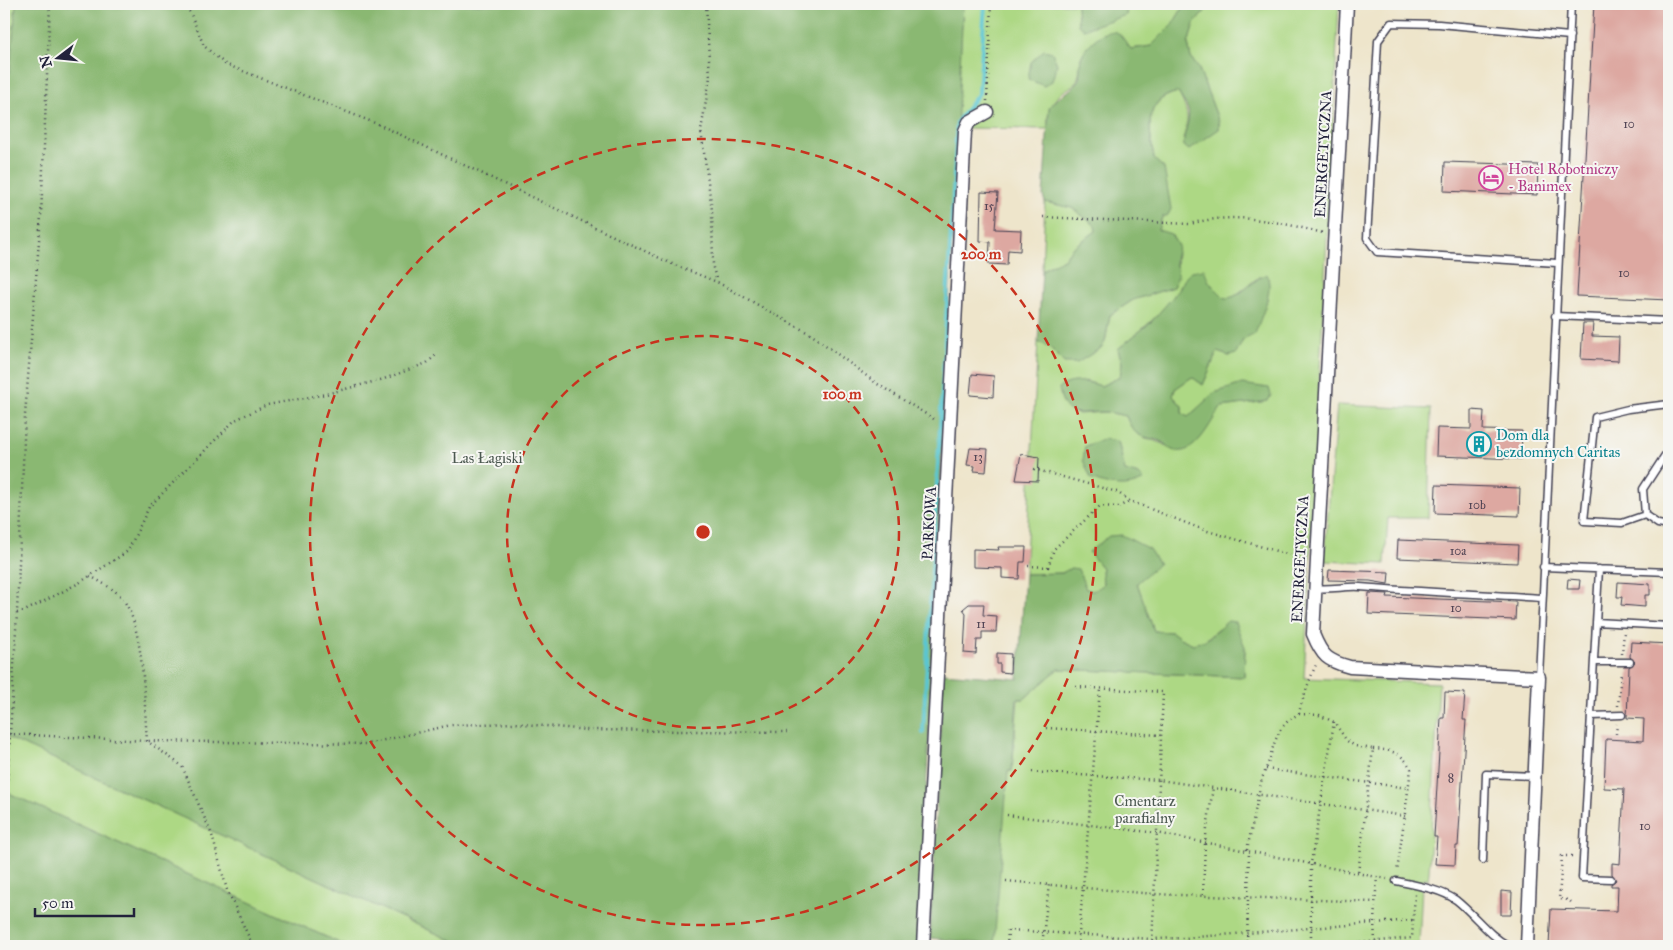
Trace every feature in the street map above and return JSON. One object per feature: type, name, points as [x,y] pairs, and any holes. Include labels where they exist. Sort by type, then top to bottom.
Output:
[{"type":"street","name":"ENERGETYCZNA","points":[[1348,4],[1314,588],[1313,634],[1323,655],[1334,663],[1350,667],[1539,677]]},
{"type":"street","name":"PARKOWA","points":[[923,946],[965,131],[970,122],[987,112]]},
{"type":"street","points":[[1527,946],[1539,677]]},
{"type":"lane","points":[[1539,677],[1557,263],[1571,4]]},
{"type":"lane","points":[[1557,263],[1377,252],[1367,238],[1378,41],[1391,23],[1439,24],[1570,36]]},
{"type":"lane","points":[[1555,316],[1669,321]]},
{"type":"lane","points":[[1646,515],[1622,523],[1584,521],[1595,417],[1628,409],[1669,404]]},
{"type":"lane","points":[[1669,449],[1643,489],[1646,515],[1658,524],[1669,526]]},
{"type":"lane","points":[[1543,567],[1669,572]]},
{"type":"lane","points":[[1598,569],[1582,878],[1611,879]]},
{"type":"lane","points":[[1314,588],[1327,590],[1358,587],[1406,592],[1542,598]]},
{"type":"lane","points":[[1596,622],[1669,626]]},
{"type":"lane","points":[[1594,662],[1630,662]]},
{"type":"lane","points":[[1591,716],[1622,715]]},
{"type":"lane","points":[[1483,860],[1486,774],[1534,776]]},
{"type":"lane","points":[[1396,881],[1416,885],[1455,900],[1496,939],[1509,946]]},
{"type":"path","points":[[4,839],[17,614],[24,415],[41,216],[50,4]]},
{"type":"path","points":[[182,4],[190,12],[204,46],[225,64],[380,125],[670,263],[717,282],[812,335],[901,399],[940,423],[950,425]]},
{"type":"path","points":[[706,4],[710,77],[701,131],[712,210],[713,268],[717,282]]},
{"type":"path","points":[[987,112],[991,4]]},
{"type":"path","points":[[1043,217],[1190,224],[1208,219],[1240,216],[1334,236]]},
{"type":"path","points":[[17,614],[79,583],[128,551],[149,507],[235,420],[267,405],[326,394],[384,379],[427,363],[436,355]]},
{"type":"path","points":[[1034,469],[1117,492],[1130,501],[1204,530],[1316,563]]},
{"type":"path","points":[[1028,566],[1048,567],[1054,549],[1100,506],[1118,507],[1130,501]]},
{"type":"path","points":[[90,575],[121,597],[129,610],[141,655],[147,741]]},
{"type":"path","points":[[1299,714],[1299,706],[1305,697],[1311,672]]},
{"type":"path","points":[[1076,688],[1163,692],[1152,946]]},
{"type":"path","points":[[1078,946],[1100,689]]},
{"type":"path","points":[[1007,815],[1157,833],[1206,843],[1248,851],[1311,863],[1396,881],[1411,769],[1406,759],[1398,752],[1355,746],[1347,741],[1334,722],[1319,715],[1299,714],[1290,718],[1277,733],[1258,793],[1248,851],[1246,946]]},
{"type":"path","points":[[1311,946],[1311,863],[1334,722]]},
{"type":"path","points":[[9,734],[147,741],[367,744],[450,726],[514,723],[587,730],[787,732]]},
{"type":"path","points":[[1046,728],[1161,735]]},
{"type":"path","points":[[147,741],[182,766],[212,835],[228,890],[254,946]]},
{"type":"path","points":[[1358,873],[1373,749]]},
{"type":"path","points":[[1266,769],[1409,788]]},
{"type":"path","points":[[1032,772],[1159,780],[1405,816]]},
{"type":"path","points":[[1203,895],[1206,843],[1214,788]]},
{"type":"path","points":[[1376,942],[1374,921],[1377,877]]},
{"type":"path","points":[[1006,881],[1084,886],[1154,894],[1310,898],[1375,902]]},
{"type":"path","points":[[1042,946],[1049,884]]},
{"type":"path","points":[[1325,946],[1412,938],[1416,885]]},
{"type":"path","points":[[1007,946],[1008,930],[1152,939],[1374,921],[1413,920]]},
{"type":"green space","points":[[4,4],[16,4],[10,68],[4,93]]},
{"type":"green space","name":"Las Łagiski","points":[[16,4],[963,4],[919,946],[464,946],[4,736],[4,93],[10,68]]},
{"type":"green space","points":[[963,4],[1077,4],[1078,25],[1126,15],[1127,4],[1185,4],[1173,25],[1151,46],[1131,49],[1118,33],[1081,57],[1076,82],[1065,90],[1051,105],[1048,115],[1048,129],[956,128]]},
{"type":"green space","points":[[1077,4],[1127,4],[1126,15],[1084,29],[1078,25]]},
{"type":"green space","points":[[1185,4],[1211,4],[1194,24],[1188,44],[1191,58],[1199,69],[1219,122],[1219,129],[1189,150],[1184,146],[1184,137],[1189,114],[1178,92],[1166,96],[1153,109],[1150,127],[1154,159],[1164,168],[1171,209],[1168,215],[1162,217],[1158,230],[1171,234],[1178,246],[1175,261],[1178,275],[1173,287],[1133,300],[1110,315],[1105,342],[1101,348],[1077,363],[1064,363],[1050,347],[1038,342],[1042,270],[1064,259],[1072,248],[1096,231],[1095,225],[1072,208],[1045,202],[1043,196],[1049,108],[1056,100],[1072,89],[1078,81],[1083,53],[1102,34],[1114,32],[1119,34],[1131,49],[1151,46],[1172,25]]},
{"type":"green space","name":"Cmentarz parafialny","points":[[1211,4],[1339,4],[1304,678],[1439,683],[1429,872],[1428,879],[1424,878],[1422,886],[1419,946],[994,946],[996,882],[1008,771],[1012,771],[1018,699],[1024,699],[1058,669],[1244,677],[1245,647],[1218,629],[1205,640],[1193,644],[1172,632],[1154,631],[1137,583],[1089,552],[1102,568],[1103,585],[1093,591],[1086,589],[1071,568],[1062,573],[1025,574],[1038,342],[1050,347],[1064,362],[1105,342],[1110,315],[1133,300],[1173,287],[1178,246],[1158,230],[1162,217],[1164,169],[1154,159],[1150,127],[1153,110],[1158,102],[1166,96],[1178,92],[1187,115],[1187,125],[1183,139],[1219,129],[1219,122],[1199,69],[1191,58],[1188,44],[1194,24]],"holes":[[[1204,270],[1209,282],[1224,298],[1231,299],[1260,276],[1255,333],[1243,340],[1229,356],[1217,352],[1203,385],[1192,377],[1175,389],[1173,396],[1182,406],[1182,413],[1188,417],[1214,394],[1268,401],[1221,407],[1197,442],[1173,450],[1166,445],[1140,435],[1130,425],[1126,416],[1106,412],[1078,414],[1085,381],[1101,386],[1120,377],[1122,363],[1118,349],[1165,307],[1173,298],[1186,276]],[[1118,441],[1125,472],[1139,475],[1144,480],[1083,460]]]},
{"type":"green space","points":[[1044,50],[1052,52],[1057,64],[1052,81],[1044,86],[1028,79],[1031,62]]},
{"type":"green space","points":[[1045,202],[1072,208],[1095,225],[1096,232],[1072,248],[1064,259],[1042,270]]},
{"type":"green space","points":[[1204,269],[1209,282],[1225,298],[1236,295],[1267,274],[1269,281],[1268,296],[1255,334],[1243,340],[1236,354],[1229,356],[1217,352],[1203,385],[1192,377],[1175,389],[1173,396],[1182,406],[1182,413],[1188,417],[1214,393],[1242,384],[1269,388],[1271,395],[1268,401],[1221,407],[1195,444],[1188,449],[1180,451],[1172,450],[1160,441],[1138,434],[1132,428],[1126,416],[1106,412],[1081,413],[1069,410],[1061,399],[1059,388],[1074,382],[1101,386],[1120,377],[1122,363],[1118,349],[1151,322],[1179,290],[1186,276],[1191,271]]},
{"type":"green space","points":[[1337,405],[1431,409],[1428,518],[1388,518],[1385,564],[1324,561]]},
{"type":"green space","points":[[1104,439],[1118,441],[1125,471],[1139,475],[1144,480],[1131,485],[1118,486],[1104,484],[1091,479],[1083,460],[1085,446]]},
{"type":"green space","points":[[1122,535],[1149,549],[1159,564],[1137,583],[1154,631],[1172,632],[1193,644],[1206,640],[1228,621],[1235,622],[1245,647],[1244,677],[1058,669],[1024,699],[1017,699],[1012,771],[1008,771],[994,945],[930,938],[943,673],[1018,679],[1025,574],[1062,573],[1071,568],[1078,569],[1086,589],[1093,591],[1103,585],[1102,568],[1089,552],[1109,536]]},
{"type":"green space","points":[[4,736],[464,946],[346,946],[4,791]]},
{"type":"green space","points":[[4,791],[346,946],[4,946]]},
{"type":"building","points":[[1594,4],[1669,4],[1669,300],[1577,296]]},
{"type":"building","name":"Hotel Robotniczy - Banimex","points":[[1445,162],[1538,165],[1537,195],[1444,191]]},
{"type":"building","points":[[981,192],[998,193],[995,229],[1021,230],[1020,251],[1008,250],[1007,265],[989,264],[990,242],[980,241]]},
{"type":"building","points":[[1583,323],[1593,323],[1592,336],[1619,337],[1618,361],[1581,359]]},
{"type":"building","points":[[972,374],[994,376],[993,397],[970,395]]},
{"type":"building","name":"Dom dla bezdomnych Caritas","points":[[1471,410],[1484,411],[1483,430],[1522,431],[1521,459],[1436,456],[1437,428],[1471,429]]},
{"type":"building","points":[[970,448],[988,449],[986,472],[974,471],[975,466],[967,465]]},
{"type":"building","points":[[1021,454],[1039,457],[1038,481],[1016,480]]},
{"type":"building","points":[[1436,485],[1520,488],[1519,516],[1435,513]]},
{"type":"building","points":[[1398,540],[1518,545],[1517,563],[1397,558]]},
{"type":"building","points":[[998,547],[1026,547],[1025,562],[1020,562],[1019,579],[1002,578],[1002,568],[973,567],[973,549],[999,550]]},
{"type":"building","points":[[1329,570],[1389,572],[1388,584],[1370,581],[1328,580]]},
{"type":"building","points":[[1568,579],[1580,580],[1579,589],[1567,589]]},
{"type":"building","points":[[1618,582],[1650,584],[1650,595],[1645,595],[1645,607],[1621,605],[1622,597],[1617,597]]},
{"type":"building","points":[[1369,593],[1388,594],[1387,597],[1516,602],[1515,620],[1368,614]]},
{"type":"building","points":[[969,604],[984,604],[983,615],[997,616],[996,632],[982,632],[982,640],[977,640],[976,654],[964,653],[966,613],[963,609]]},
{"type":"building","points":[[1631,642],[1669,644],[1669,946],[1549,946],[1551,909],[1617,911],[1618,886],[1611,886],[1616,880],[1612,874],[1612,863],[1620,864],[1624,789],[1604,788],[1606,739],[1643,741],[1644,719],[1627,718],[1629,667],[1635,662],[1630,657]]},
{"type":"building","points":[[997,653],[1011,654],[1010,673],[1000,672],[1000,664],[997,664]]},
{"type":"building","points":[[1445,692],[1465,693],[1463,720],[1466,720],[1458,846],[1456,846],[1455,865],[1435,864],[1437,837],[1434,837],[1441,718],[1444,718]]},
{"type":"building","points":[[1501,891],[1512,892],[1511,915],[1501,915]]},
{"type":"waterway","points":[[923,733],[957,122],[979,93],[985,4]]},
{"type":"place","name":"Hotel Robotniczy - Banimex","points":[[1491,178]]},
{"type":"place","name":"Dom dla bezdomnych Caritas","points":[[1479,444]]}]
